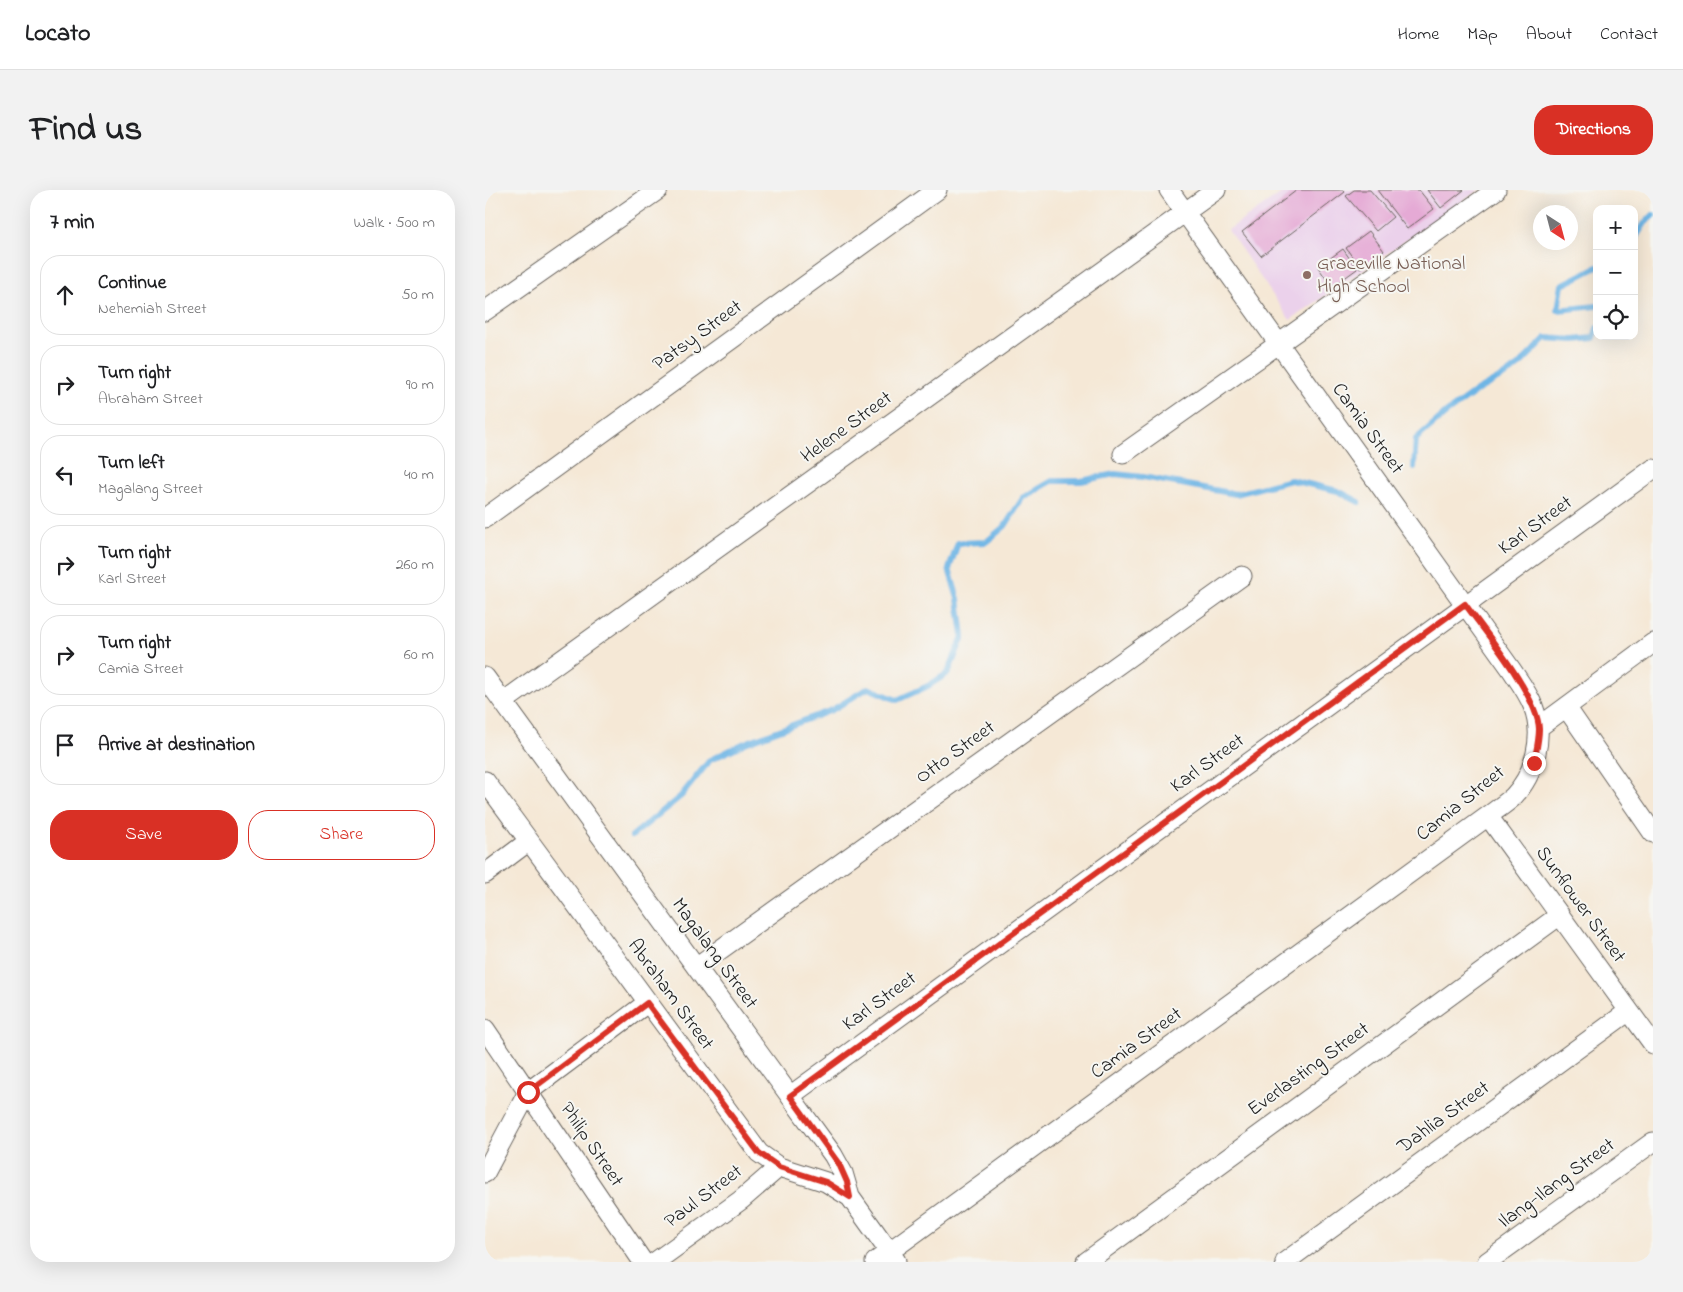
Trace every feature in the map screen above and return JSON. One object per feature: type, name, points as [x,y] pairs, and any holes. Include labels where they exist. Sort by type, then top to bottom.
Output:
[{"type":"street","points":[[485,311],[658,190]]},
{"type":"street","name":"Patsy Street","points":[[485,518],[937,190]]},
{"type":"street","name":"Camia Street","points":[[887,1258],[1488,816],[1513,796],[1527,778],[1536,755],[1539,727],[1533,706],[1523,688],[1169,190]]},
{"type":"street","name":"Helene Street","points":[[503,702],[1216,190]]},
{"type":"street","points":[[1123,454],[1496,190]]},
{"type":"street","name":"Karl Street","points":[[790,1096],[1653,469]]},
{"type":"street","name":"Otto Street","points":[[697,967],[1242,576]]},
{"type":"street","points":[[1539,727],[1653,643]]},
{"type":"street","name":"Magalang Street","points":[[485,677],[839,1164],[847,1182],[850,1197],[887,1258]]},
{"type":"street","points":[[1566,707],[1653,833]]},
{"type":"street","name":"Abraham Street","points":[[485,781],[751,1144],[767,1160],[779,1167],[826,1182],[850,1197]]},
{"type":"street","name":"Sunflower Street","points":[[1488,816],[1653,1044]]},
{"type":"street","points":[[485,874],[529,841]]},
{"type":"street","name":"Everlasting Street","points":[[1085,1262],[1560,915]]},
{"type":"street","points":[[485,1173],[528,1092],[647,1003]]},
{"type":"street","name":"Dahlia Street","points":[[1285,1262],[1629,1011]]},
{"type":"street","name":"Philip Street","points":[[485,1029],[643,1262]]},
{"type":"street","name":"Ilang-Ilang Street","points":[[1487,1262],[1653,1142]]},
{"type":"street","name":"Paul Street","points":[[655,1262],[741,1200],[779,1167]]},
{"type":"shaded area","name":"Graceville National High School","points":[[1286,190],[1479,190],[1290,320],[1228,230]]},
{"type":"building","points":[[1297,190],[1343,190],[1345,192],[1261,256],[1242,232]]},
{"type":"building","points":[[1354,190],[1370,190],[1393,217],[1376,231],[1346,196]]},
{"type":"building","points":[[1377,190],[1419,190],[1434,209],[1407,229]]},
{"type":"building","points":[[1427,190],[1464,190],[1441,208]]},
{"type":"building","points":[[1369,231],[1384,251],[1360,268],[1346,248]]},
{"type":"building","points":[[1343,249],[1357,269],[1332,287],[1318,267]]},
{"type":"waterway","points":[[1638,234],[1653,215]]},
{"type":"waterway","points":[[1593,269],[1562,285],[1558,310],[1593,306]]},
{"type":"waterway","points":[[1414,467],[1416,439],[1446,413],[1478,390],[1515,369],[1546,338],[1574,340],[1593,338]]},
{"type":"waterway","points":[[632,836],[681,796],[710,760],[745,743],[832,710],[868,688],[897,700],[928,686],[948,673],[963,636],[958,599],[949,569],[958,543],[986,542],[1005,526],[1023,498],[1052,481],[1081,481],[1115,474],[1143,477],[1236,494],[1291,480],[1338,491],[1359,502]]},
{"type":"place","name":"Graceville National High School","points":[[1307,275]]},
{"type":"route","points":[[528,1092],[647,1003],[759,1153],[779,1167],[826,1182],[850,1197],[847,1182],[839,1164],[790,1096],[1465,604],[1511,669],[1533,706],[1539,727],[1534,763]]}]
